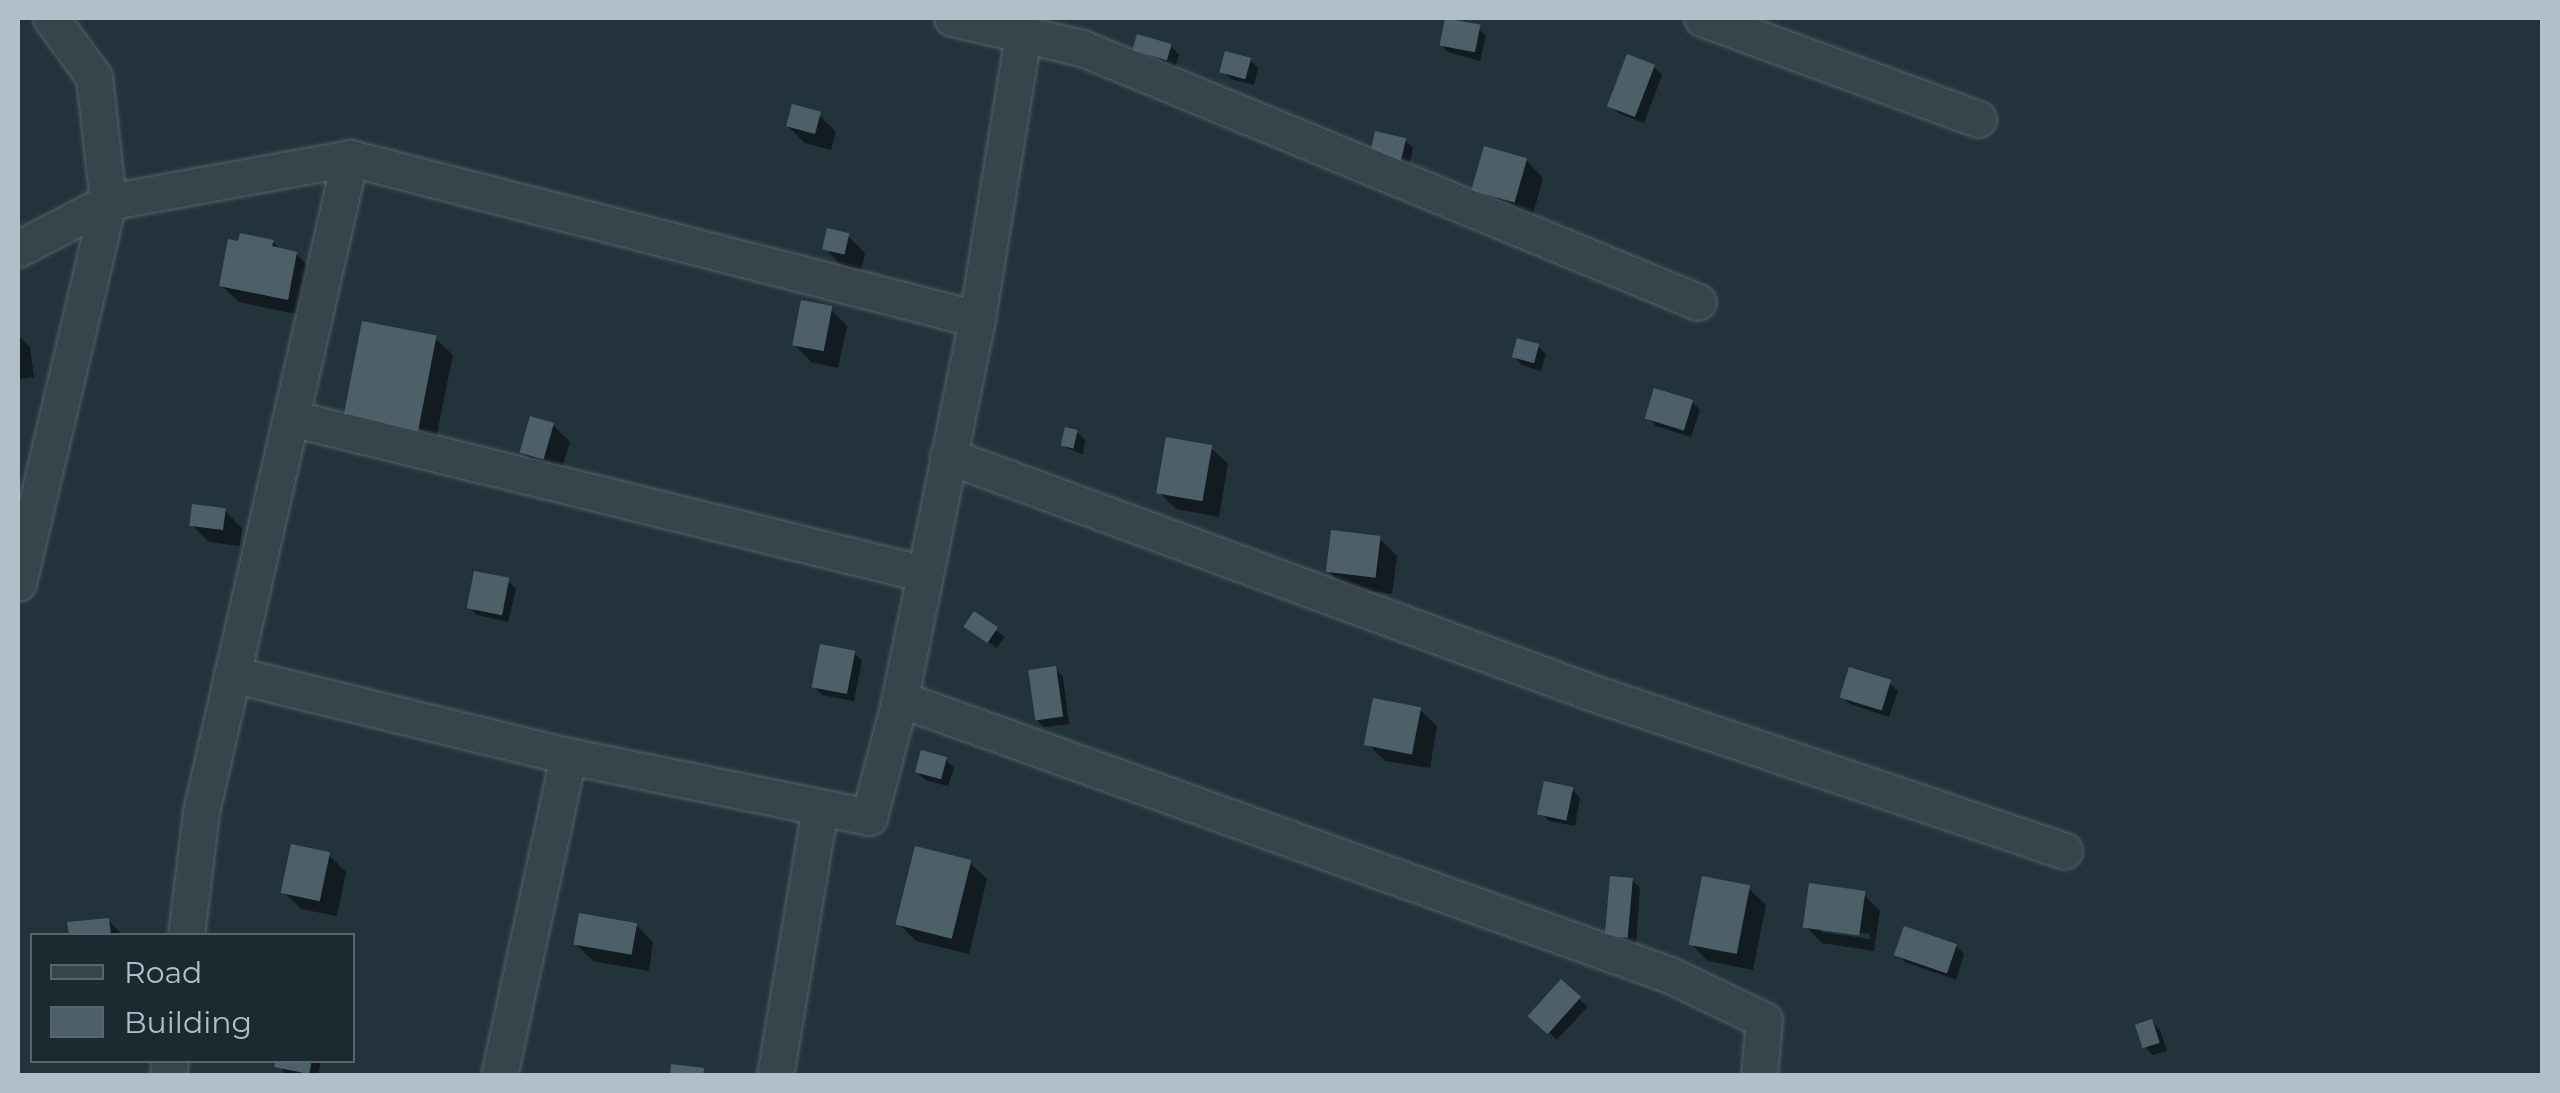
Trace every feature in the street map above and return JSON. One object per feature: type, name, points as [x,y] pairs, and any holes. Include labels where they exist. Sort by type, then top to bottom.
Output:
[{"type":"street","points":[[18,583],[108,202],[94,77],[51,18]]},
{"type":"street","points":[[952,18],[1082,48],[1698,302]]},
{"type":"street","points":[[1702,18],[1978,119]]},
{"type":"street","points":[[232,674],[568,756],[869,817],[900,699],[977,318],[1023,34]]},
{"type":"street","points":[[186,933],[201,812],[350,158]]},
{"type":"street","points":[[18,248],[108,202],[350,158],[977,318]]},
{"type":"street","points":[[291,418],[925,574]]},
{"type":"street","points":[[948,456],[1590,692],[2064,851]]},
{"type":"street","points":[[900,699],[1670,975],[1764,1020],[1759,1076]]},
{"type":"street","points":[[499,1076],[568,756]]},
{"type":"street","points":[[776,1076],[820,808]]},
{"type":"building","points":[[1445,18],[1480,25],[1475,52],[1440,45]]},
{"type":"building","points":[[1137,34],[1172,44],[1167,60],[1132,50]]},
{"type":"building","points":[[1225,51],[1251,58],[1245,79],[1219,72]]},
{"type":"building","points":[[1627,54],[1655,65],[1635,117],[1607,106]]},
{"type":"building","points":[[792,104],[821,112],[815,134],[786,126]]},
{"type":"building","points":[[1375,131],[1406,138],[1401,161],[1370,153]]},
{"type":"building","points":[[1484,146],[1527,158],[1515,203],[1471,190]]},
{"type":"building","points":[[827,228],[849,233],[844,255],[822,249]]},
{"type":"building","points":[[240,233],[274,240],[272,246],[297,252],[288,300],[219,286],[228,239],[238,241]]},
{"type":"building","points":[[801,300],[832,306],[824,351],[792,345]]},
{"type":"building","points":[[362,321],[437,336],[418,433],[343,418]]},
{"type":"building","points":[[1517,338],[1539,344],[1534,363],[1512,357]]},
{"type":"building","points":[[1654,388],[1693,400],[1684,431],[1645,419]]},
{"type":"building","points":[[530,416],[554,423],[544,459],[520,453]]},
{"type":"building","points":[[1065,427],[1078,430],[1073,448],[1061,446]]},
{"type":"building","points":[[1166,437],[1212,445],[1202,501],[1156,493]]},
{"type":"building","points":[[192,504],[226,508],[223,530],[189,526]]},
{"type":"building","points":[[1331,530],[1381,536],[1376,578],[1326,572]]},
{"type":"building","points":[[474,571],[509,578],[502,615],[467,608]]},
{"type":"building","points":[[974,611],[998,627],[987,643],[963,627]]},
{"type":"building","points":[[820,644],[855,651],[847,694],[812,687]]},
{"type":"building","points":[[1056,666],[1063,717],[1035,720],[1028,670]]},
{"type":"building","points":[[1849,667],[1891,680],[1882,710],[1840,698]]},
{"type":"building","points":[[1373,698],[1421,707],[1412,754],[1364,745]]},
{"type":"building","points":[[921,750],[947,757],[941,779],[915,772]]},
{"type":"building","points":[[1544,781],[1573,787],[1566,820],[1537,814]]},
{"type":"building","points":[[291,844],[330,852],[320,901],[281,893]]},
{"type":"building","points":[[915,846],[971,860],[952,939],[895,925]]},
{"type":"building","points":[[1610,876],[1633,878],[1628,938],[1605,936]]},
{"type":"building","points":[[1702,876],[1750,885],[1737,954],[1689,945]]},
{"type":"building","points":[[1809,883],[1865,891],[1859,935],[1803,928]]},
{"type":"building","points":[[579,913],[637,923],[632,955],[573,945]]},
{"type":"building","points":[[109,918],[111,933],[69,933],[67,922]]},
{"type":"building","points":[[1904,926],[1957,944],[1947,974],[1894,955]]},
{"type":"building","points":[[1561,979],[1581,997],[1548,1034],[1528,1016]]},
{"type":"building","points":[[2152,1019],[2160,1043],[2143,1048],[2135,1025]]},
{"type":"building","points":[[275,1063],[311,1063],[309,1074],[274,1067]]},
{"type":"building","points":[[671,1064],[704,1068],[703,1076],[670,1076]]}]
